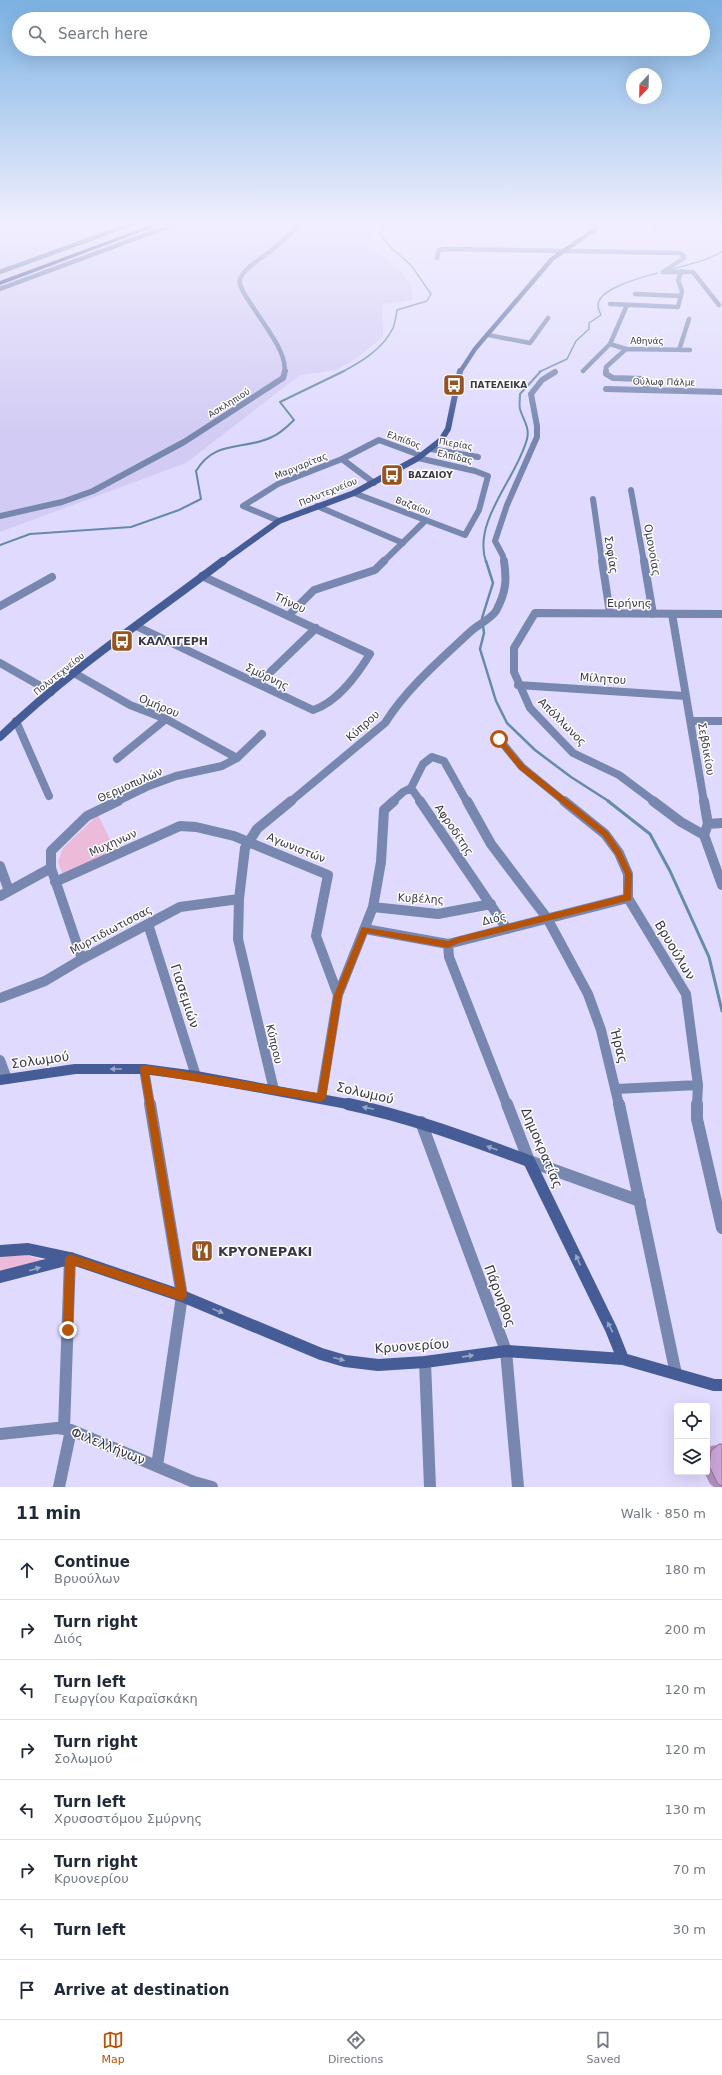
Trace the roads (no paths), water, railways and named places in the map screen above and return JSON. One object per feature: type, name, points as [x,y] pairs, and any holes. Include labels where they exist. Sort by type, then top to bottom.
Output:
[{"type":"main road","name":"Πολυτεχνείου","points":[[0,737],[16,721],[74,673],[202,576],[279,521],[354,493],[420,457],[431,449],[441,440],[448,428],[460,371],[475,349],[524,291]]},
{"type":"main road","name":"Σολωμού","points":[[3,1080],[75,1069],[144,1069],[196,1076],[321,1098],[421,1122],[529,1161]]},
{"type":"main road","name":"Δημοκρατίας","points":[[529,1161],[611,1329],[623,1359]]},
{"type":"main road","name":"Κρυονερίου","points":[[0,1250],[28,1249],[70,1258],[182,1296],[321,1354],[339,1360],[378,1365],[425,1362],[506,1351],[623,1359],[714,1385],[722,1385]]},
{"type":"main road","points":[[0,1278],[70,1258]]},
{"type":"street","name":"Ασκληπιού","points":[[0,516],[62,502],[93,491],[184,442],[283,378],[286,366],[282,356],[262,318],[242,291]]},
{"type":"street","points":[[610,304],[678,307],[682,291]]},
{"type":"street","points":[[709,291],[719,305]]},
{"type":"street","points":[[635,294],[681,296]]},
{"type":"street","points":[[584,371],[610,344],[627,305]]},
{"type":"street","points":[[488,334],[530,343],[548,318]]},
{"type":"street","name":"Αθηνάς","points":[[679,350],[689,319]]},
{"type":"street","points":[[610,344],[626,349]]},
{"type":"street","name":"Αθηνάς","points":[[648,390],[641,379],[613,378],[606,374],[606,367],[626,349],[690,350]]},
{"type":"street","name":"Κύπρου","points":[[274,1090],[238,939],[239,899],[245,848],[257,829],[385,723],[395,706],[415,685],[472,630],[495,612],[507,581],[504,556],[495,540],[511,495],[520,480],[536,438],[537,428],[532,408],[531,394],[542,380],[555,372]]},
{"type":"street","name":"Ούλωφ Πάλμε","points":[[606,389],[722,392]]},
{"type":"street","name":"Ελπίδος","points":[[379,440],[420,457]]},
{"type":"street","name":"Μαργαρίτας","points":[[279,521],[243,506],[278,484],[342,460],[379,440]]},
{"type":"street","name":"Πιερίας","points":[[431,449],[478,457]]},
{"type":"street","name":"Ελπίδας","points":[[420,457],[475,471],[488,476],[479,510],[465,535]]},
{"type":"street","points":[[342,460],[374,482]]},
{"type":"street","name":"Ομονοίας","points":[[631,490],[653,614]]},
{"type":"street","name":"Βαζαίου","points":[[354,493],[465,535]]},
{"type":"street","name":"Σοφίας","points":[[593,499],[610,614]]},
{"type":"street","points":[[318,506],[403,542]]},
{"type":"street","points":[[289,615],[314,590],[375,570],[425,521]]},
{"type":"street","name":"Τήνου","points":[[202,576],[368,652]]},
{"type":"street","points":[[0,606],[52,577]]},
{"type":"street","name":"Ειρήνης","points":[[535,613],[722,614]]},
{"type":"street","name":"Απόλλωνος","points":[[535,613],[514,648],[514,672],[518,685],[530,708],[573,753],[618,775],[681,822],[704,835]]},
{"type":"street","name":"Σεβδικίου","points":[[672,614],[708,824],[704,835]]},
{"type":"street","name":"Σμύρνης","points":[[136,626],[258,684],[308,710],[317,710],[343,688],[367,660],[370,654],[368,652]]},
{"type":"street","points":[[258,684],[316,628]]},
{"type":"street","points":[[0,663],[51,692]]},
{"type":"street","name":"Ομήρου","points":[[74,673],[130,705],[166,719],[237,758]]},
{"type":"street","name":"Μίλητου","points":[[518,685],[685,696]]},
{"type":"street","points":[[117,759],[166,719]]},
{"type":"street","points":[[16,721],[49,796]]},
{"type":"street","points":[[691,721],[722,721]]},
{"type":"street","name":"Θερμοπυλών","points":[[82,959],[55,882],[51,868],[50,851],[87,816],[149,786],[176,776],[222,766],[237,758],[262,734]]},
{"type":"street","points":[[499,739],[522,767],[605,834],[619,853],[628,874],[628,898]]},
{"type":"street","name":"Ήρας","points":[[411,788],[421,764],[427,759],[438,758],[444,761],[491,844],[546,918],[588,994],[601,1030],[616,1089],[676,1374]]},
{"type":"street","points":[[321,1098],[338,995],[373,907],[381,862],[384,810],[398,797],[411,788]]},
{"type":"street","name":"Αφροδίτης","points":[[411,788],[507,929]]},
{"type":"street","points":[[708,824],[722,823]]},
{"type":"street","name":"Αγωνιστών","points":[[180,826],[194,825],[248,842],[328,875],[316,936],[338,995]]},
{"type":"street","name":"Μυχηνων","points":[[55,882],[180,826]]},
{"type":"street","points":[[704,835],[722,885]]},
{"type":"street","points":[[0,866],[9,891]]},
{"type":"street","points":[[0,896],[51,868]]},
{"type":"street","name":"Διός","points":[[365,929],[448,944],[458,940],[628,898]]},
{"type":"street","name":"Βρυούλων","points":[[628,898],[686,994],[698,1085],[697,1119],[722,1228]]},
{"type":"street","name":"Μυρτιδιωτισσας","points":[[0,998],[45,981],[82,959],[180,907],[239,899]]},
{"type":"street","name":"Κυβέλης","points":[[373,907],[438,914],[491,904]]},
{"type":"street","name":"Γιασεμιών","points":[[148,924],[196,1076]]},
{"type":"street","name":"Δημοκρατίας","points":[[448,944],[449,957],[529,1161]]},
{"type":"street","points":[[0,1060],[3,1080]]},
{"type":"street","points":[[144,1069],[182,1296],[157,1466]]},
{"type":"street","points":[[616,1089],[698,1085]]},
{"type":"street","name":"Πάρνηθος","points":[[421,1122],[506,1351],[518,1487]]},
{"type":"street","name":"Σολωμού","points":[[529,1161],[640,1201]]},
{"type":"street","points":[[59,1487],[68,1429],[70,1258]]},
{"type":"street","points":[[425,1362],[430,1487]]},
{"type":"street","name":"Φιλελλήνων","points":[[0,1434],[68,1429],[157,1466],[194,1484],[212,1487]]},
{"type":"waterway","points":[[343,372],[371,354],[389,336],[395,322],[397,310],[427,301],[431,294],[429,291]]},
{"type":"waterway","points":[[541,371],[567,359],[576,341],[589,329],[589,323],[601,315],[598,306],[600,300],[609,291]]},
{"type":"waterway","points":[[486,562],[483,547],[485,531],[490,515],[522,454],[528,435],[527,427],[521,413],[520,394],[541,371]]},
{"type":"waterway","points":[[0,545],[30,534],[131,527],[179,510],[201,499],[196,471],[204,461],[212,454],[221,450],[251,444],[278,434],[294,420],[280,402],[343,372]]},
{"type":"waterway","points":[[482,618],[493,583],[486,561]]},
{"type":"waterway","points":[[483,626],[484,633],[480,649],[496,701],[507,723],[535,750],[571,777],[610,802]]},
{"type":"waterway","points":[[608,801],[650,834],[670,871],[709,957],[722,1011]]},
{"type":"place","name":"ΠΑΤΕΛΕΙΚΑ","points":[[454,385]]},
{"type":"place","name":"ΒΑΖΑΙΟΥ","points":[[392,475]]},
{"type":"place","name":"ΚΑΛΛΙΓΕΡΗ","points":[[122,641]]},
{"type":"place","name":"ΚΡΥΟΝΕΡΑΚΙ","points":[[202,1251]]}]
